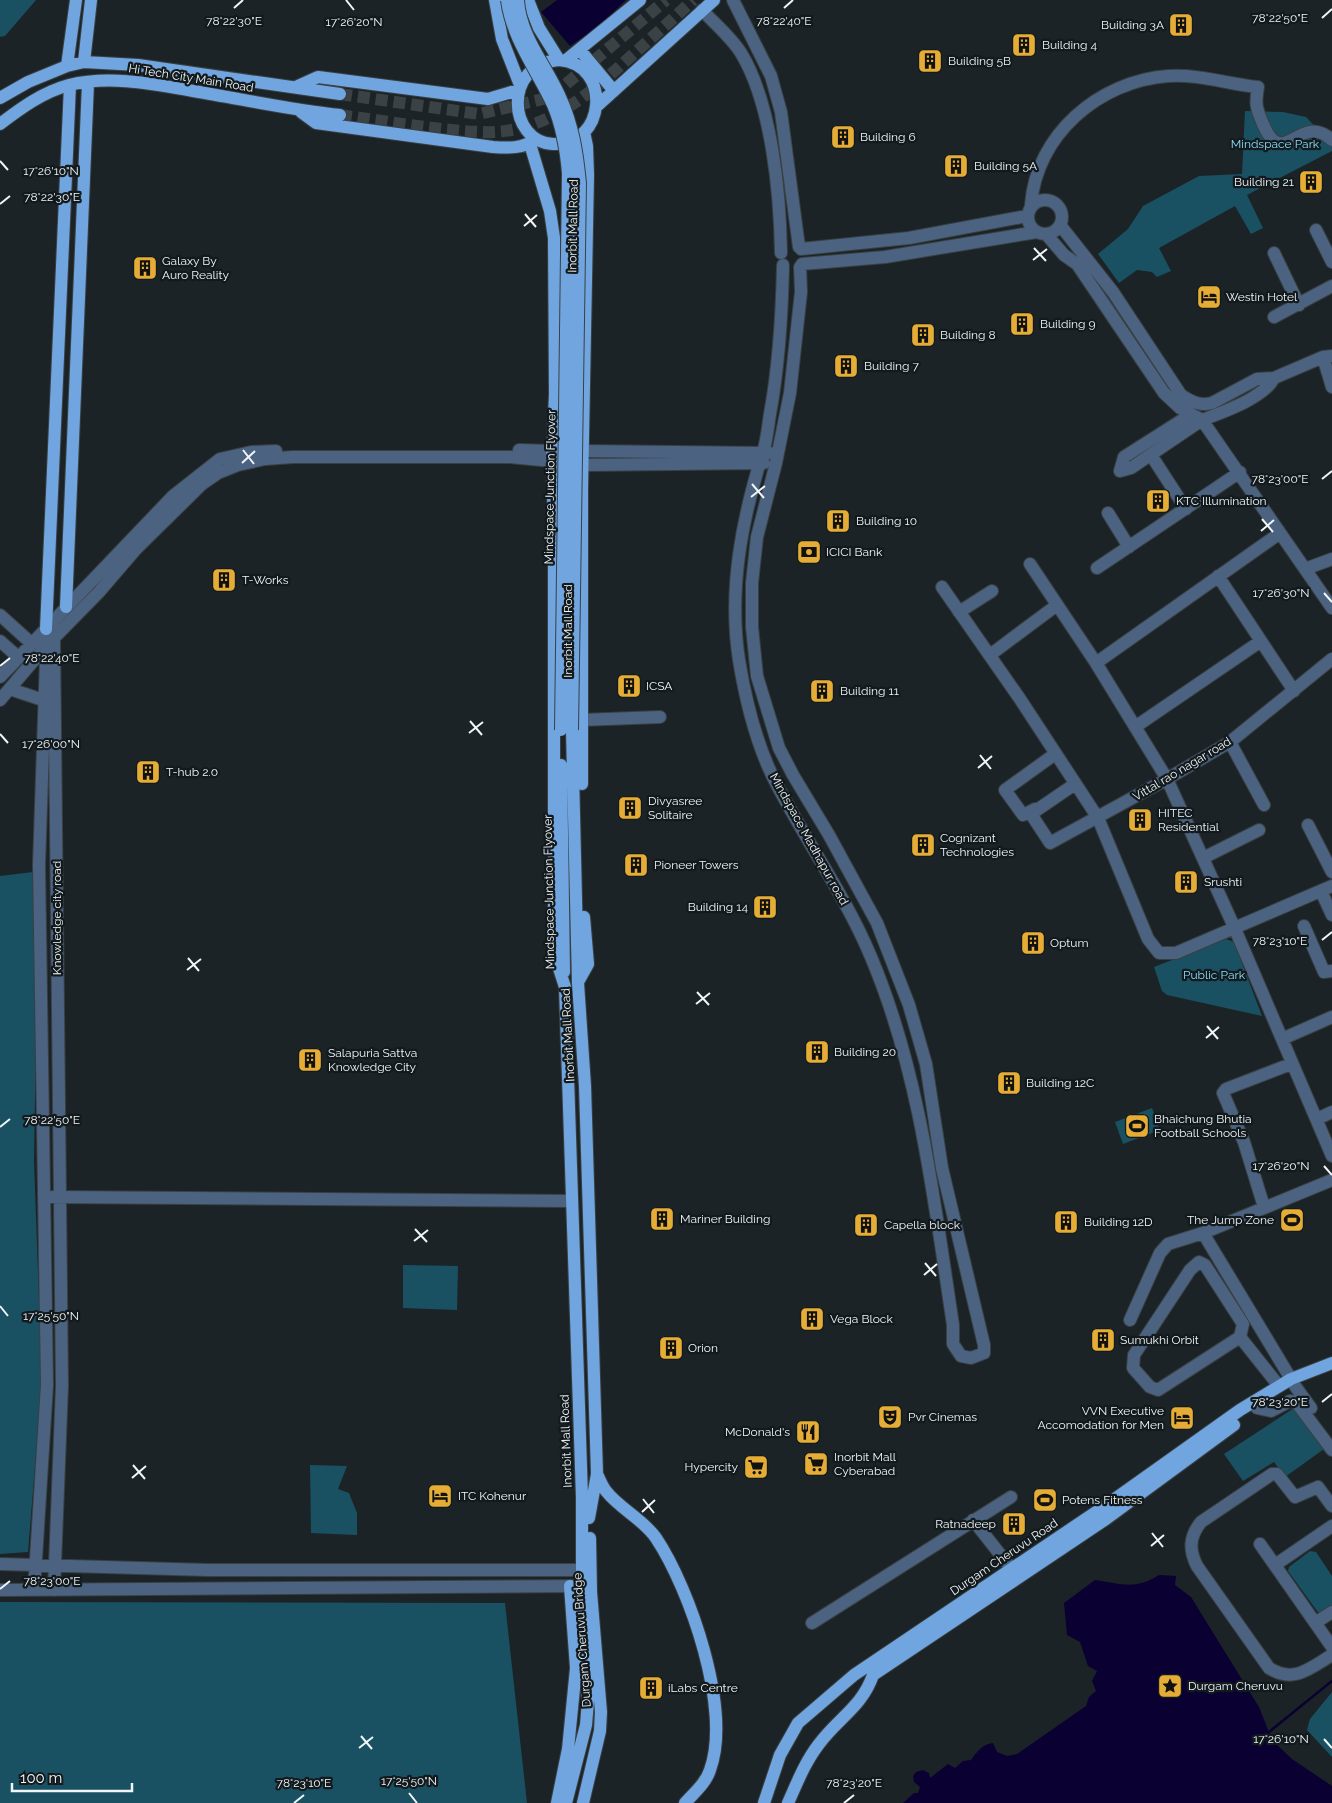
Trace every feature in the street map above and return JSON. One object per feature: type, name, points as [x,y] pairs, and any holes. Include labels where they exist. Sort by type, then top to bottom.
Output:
[{"type":"main road","points":[[495,0],[502,39],[519,87],[518,108],[521,120],[532,139]]},
{"type":"main road","name":"Mindspace Junction Flyover","points":[[507,0],[513,30],[554,107],[563,138],[568,173],[565,987]]},
{"type":"main road","name":"Mindspace Junction Flyover","points":[[518,0],[521,17],[530,42],[550,75],[568,116],[577,155],[580,183],[567,730],[578,983]]},
{"type":"main road","points":[[299,110],[316,123],[402,136],[486,144],[492,140],[521,138],[555,145],[567,142],[584,132],[590,125],[597,106],[596,91],[590,78],[583,70],[562,61],[538,28],[528,0]]},
{"type":"main road","points":[[298,86],[318,77],[488,98],[519,87],[534,68],[562,61],[580,50],[640,0]]},
{"type":"main road","points":[[597,106],[714,0]]},
{"type":"main road","points":[[66,66],[75,5],[90,5],[84,62]]},
{"type":"main road","points":[[580,50],[614,91]]},
{"type":"main road","name":"Hi Tech City Main Road","points":[[0,98],[28,82],[66,66],[84,62],[138,65],[198,75],[298,86],[340,94]]},
{"type":"main road","name":"Hi Tech City Main Road","points":[[0,124],[30,102],[70,85],[136,81],[299,110],[340,115]]},
{"type":"main road","points":[[66,607],[88,83]]},
{"type":"main road","points":[[49,638],[51,511],[70,85]]},
{"type":"main road","name":"Inorbit Mall Road","points":[[584,132],[587,146],[588,175],[582,465],[581,720],[583,895],[588,964],[578,983],[585,1086],[597,1474]]},
{"type":"main road","name":"Inorbit Mall Road","points":[[532,139],[552,220],[554,238],[552,456],[554,953],[565,987],[582,1542]]},
{"type":"main road","points":[[554,315],[586,317]]},
{"type":"main road","points":[[51,511],[70,512]]},
{"type":"main road","points":[[554,647],[581,648]]},
{"type":"main road","name":"Durgam Cheruvu Road","points":[[788,1803],[808,1759],[820,1742],[858,1704],[868,1689],[873,1674],[1240,1410],[1332,1363]]},
{"type":"main road","name":"Durgam Cheruvu Road","points":[[764,1803],[780,1755],[798,1723],[854,1676],[1015,1573],[1106,1519],[1288,1384],[1332,1372]]},
{"type":"main road","points":[[597,1474],[606,1491],[655,1536],[677,1577],[700,1630],[714,1706],[716,1743],[710,1772],[698,1790],[685,1803]]},
{"type":"main road","name":"Durgam Cheruvu Bridge","points":[[583,1803],[600,1731],[601,1712],[591,1592],[589,1518],[597,1474]]},
{"type":"main road","name":"Durgam Cheruvu Bridge","points":[[566,1803],[586,1725],[588,1701],[576,1586],[582,1570],[582,1542]]},
{"type":"main road","points":[[557,1803],[568,1749],[576,1668],[576,1586]]},
{"type":"street","points":[[733,0],[771,76],[781,112],[800,248],[804,260],[801,265]]},
{"type":"street","name":"Mindspace Madhapur road","points":[[702,10],[740,50],[751,71],[761,98],[766,121],[780,215],[782,312],[774,390],[761,457],[745,514],[735,582],[739,656],[750,716],[776,785],[828,874],[872,959],[904,1051],[914,1090],[928,1170],[953,1325],[953,1344],[961,1356],[971,1358],[984,1353],[984,1345],[942,1168],[926,1064],[894,966],[877,923],[829,835],[793,776],[780,748],[758,676],[752,627],[752,583],[757,537],[777,459],[790,393],[801,292],[801,265]]},
{"type":"street","points":[[732,43],[748,30]]},
{"type":"street","points":[[751,71],[764,61]]},
{"type":"street","points":[[1332,140],[1325,133],[1308,131],[1281,144],[1276,144],[1269,138],[1255,105],[1258,86],[1201,76],[1168,76],[1140,80],[1105,95],[1081,110],[1063,128],[1045,152],[1034,182],[1029,211],[1030,226],[1077,264],[1152,377],[1196,417],[1240,472],[1332,608]]},
{"type":"street","points":[[1037,201],[1052,201],[1061,211],[1060,225],[1054,232],[885,257],[801,265],[791,269],[782,259],[788,245],[800,248],[909,238],[1029,211],[1037,201]]},
{"type":"street","points":[[1060,225],[1113,292],[1176,397],[1206,405],[1224,398],[1258,379],[1274,378],[1327,356],[1332,387]]},
{"type":"street","points":[[1316,230],[1332,262]]},
{"type":"street","points":[[1274,253],[1299,305]]},
{"type":"street","points":[[1274,317],[1332,286]]},
{"type":"street","points":[[1196,417],[1151,455],[1131,468],[1120,471],[1124,457],[1196,417],[1266,390],[1274,378]]},
{"type":"street","points":[[583,451],[777,459]]},
{"type":"street","points":[[0,677],[31,643],[49,638],[66,607],[157,521],[218,473],[256,461],[329,456],[482,453],[552,456]]},
{"type":"street","points":[[1151,455],[1186,509]]},
{"type":"street","points":[[582,465],[761,457]]},
{"type":"street","points":[[1097,568],[1240,472]]},
{"type":"street","points":[[1108,513],[1129,547]]},
{"type":"street","points":[[0,700],[49,638],[157,521]]},
{"type":"street","points":[[1096,663],[1280,533]]},
{"type":"street","points":[[1305,569],[1332,560]]},
{"type":"street","points":[[1030,564],[1096,663],[1167,780],[1235,929],[1291,1064],[1332,1156]]},
{"type":"street","points":[[1218,576],[1294,691]]},
{"type":"street","points":[[942,587],[990,655],[1098,818],[1148,939],[1160,953],[1176,953],[1327,888],[1332,914]]},
{"type":"street","points":[[959,612],[992,591]]},
{"type":"street","points":[[990,655],[1057,605]]},
{"type":"street","points":[[0,615],[31,643]]},
{"type":"street","name":"Knowledge city road","points":[[34,1590],[46,1385],[39,865],[49,638]]},
{"type":"street","name":"Knowledge city road","points":[[49,638],[62,1386],[54,1590]]},
{"type":"street","points":[[0,641],[18,657]]},
{"type":"street","points":[[1135,726],[1261,641]]},
{"type":"street","name":"Vittal rao nagar road","points":[[1074,782],[1032,814],[1050,843],[1054,843],[1167,780],[1230,742],[1332,658]]},
{"type":"street","points":[[10,689],[46,701]]},
{"type":"street","points":[[581,720],[660,717]]},
{"type":"street","points":[[1230,742],[1264,805]]},
{"type":"street","points":[[1055,754],[1005,790],[1005,793],[1025,816],[1074,782]]},
{"type":"street","name":"Mindspace Madhapur road","points":[[776,785],[793,776]]},
{"type":"street","points":[[1308,825],[1332,872]]},
{"type":"street","points":[[1202,858],[1259,830]]},
{"type":"street","points":[[1304,926],[1324,972],[1332,971]]},
{"type":"street","points":[[1282,1039],[1332,1018]]},
{"type":"street","points":[[1264,1207],[1244,1142],[1223,1093],[1226,1089],[1291,1064]]},
{"type":"street","points":[[1318,1121],[1332,1112]]},
{"type":"street","points":[[1318,1121],[1332,1119]]},
{"type":"street","points":[[928,1170],[942,1168]]},
{"type":"street","points":[[1130,1320],[1163,1248],[1332,1180]]},
{"type":"street","points":[[44,1198],[572,1201]]},
{"type":"street","points":[[1203,1233],[1288,1384]]},
{"type":"street","points":[[1205,1264],[1218,1257]]},
{"type":"street","points":[[1199,1262],[1205,1264],[1243,1324],[1240,1337],[1158,1390],[1150,1387],[1133,1368],[1134,1355],[1190,1270],[1199,1262]]},
{"type":"street","points":[[1240,1337],[1288,1384],[1332,1438]]},
{"type":"street","points":[[1257,1408],[1271,1411],[1290,1401],[1296,1402],[1332,1450]]},
{"type":"street","points":[[1332,1506],[1318,1487],[1295,1497],[1276,1474],[1272,1474],[1201,1522],[1194,1531],[1190,1545],[1192,1557],[1197,1566],[1269,1668],[1285,1676],[1294,1675],[1332,1655]]},
{"type":"street","points":[[812,1623],[1011,1497]]},
{"type":"street","points":[[973,1520],[1015,1573]]},
{"type":"street","points":[[1275,1565],[1332,1526]]},
{"type":"street","points":[[1260,1544],[1332,1647]]},
{"type":"street","points":[[0,1564],[208,1570],[582,1570]]},
{"type":"street","points":[[0,1590],[576,1586]]},
{"type":"street","points":[[1315,1623],[1332,1612]]},
{"type":"green space","points":[[0,0],[36,0],[5,36],[0,37]]},
{"type":"green space","name":"Mindspace Park","points":[[1245,111],[1283,112],[1306,117],[1332,144],[1332,151],[1247,195],[1263,228],[1251,234],[1235,206],[1159,248],[1171,271],[1157,277],[1152,272],[1137,270],[1119,283],[1098,254],[1128,229],[1143,206],[1199,176],[1242,174]]},
{"type":"green space","points":[[33,872],[37,968],[34,1162],[42,1381],[28,1552],[0,1554],[0,876]]},
{"type":"green space","name":"Public Park","points":[[1226,939],[1234,942],[1262,1016],[1167,995],[1162,991],[1154,967]]},
{"type":"green space","name":"Bhaichung Bhutia Football Schools","points":[[1152,1108],[1160,1130],[1123,1144],[1115,1122]]},
{"type":"green space","points":[[403,1265],[458,1266],[457,1310],[403,1308]]},
{"type":"green space","points":[[1294,1408],[1324,1449],[1285,1477],[1274,1462],[1243,1481],[1224,1454]]},
{"type":"green space","points":[[310,1465],[347,1466],[338,1489],[349,1493],[357,1513],[357,1535],[311,1533]]},
{"type":"green space","points":[[1310,1551],[1316,1552],[1332,1576],[1332,1609],[1320,1615],[1288,1571],[1289,1567]]},
{"type":"green space","points":[[0,1602],[505,1603],[527,1803],[0,1803]]},
{"type":"green space","points":[[1332,1692],[1332,1757],[1307,1730],[1310,1719]]},
{"type":"shaded area","points":[[557,0],[626,0],[599,26],[570,46],[541,12]]},
{"type":"shaded area","name":"Durgam Cheruvu","points":[[1159,1575],[1176,1576],[1175,1585],[1191,1597],[1259,1707],[1272,1740],[1292,1759],[1332,1786],[1332,1803],[903,1803],[914,1793],[918,1793],[920,1787],[914,1782],[913,1776],[916,1772],[923,1770],[929,1773],[930,1778],[948,1764],[955,1768],[963,1761],[971,1760],[983,1747],[993,1743],[997,1752],[1007,1756],[1017,1754],[1086,1706],[1089,1697],[1096,1691],[1092,1681],[1097,1671],[1088,1666],[1080,1642],[1067,1635],[1064,1603],[1095,1580],[1128,1585],[1143,1583]]},
{"type":"waterway","points":[[1269,1732],[1332,1681]]},
{"type":"tunnel","points":[[340,94],[479,114],[543,99],[559,90],[666,0]]},
{"type":"tunnel","points":[[340,115],[480,132],[502,131],[543,121],[579,100],[693,0]]},
{"type":"place","name":"Building 3A","points":[[1181,25]]},
{"type":"place","name":"Building 4","points":[[1024,45]]},
{"type":"place","name":"Building 5B","points":[[930,61]]},
{"type":"place","name":"Building 6","points":[[843,137]]},
{"type":"place","name":"Building 5A","points":[[956,166]]},
{"type":"place","name":"Building 21","points":[[1311,182]]},
{"type":"place","name":"Galaxy By Auro Reality","points":[[145,268]]},
{"type":"place","name":"Westin Hotel","points":[[1209,297]]},
{"type":"place","name":"Building 9","points":[[1022,324]]},
{"type":"place","name":"Building 8","points":[[923,335]]},
{"type":"place","name":"Building 7","points":[[846,366]]},
{"type":"place","name":"KTC Illumination","points":[[1158,501]]},
{"type":"place","name":"Building 10","points":[[838,521]]},
{"type":"place","name":"ICICI Bank","points":[[809,552]]},
{"type":"place","name":"T-Works","points":[[224,580]]},
{"type":"place","name":"ICSA","points":[[629,686]]},
{"type":"place","name":"Building 11","points":[[822,691]]},
{"type":"place","name":"T-hub 2.0","points":[[148,772]]},
{"type":"place","name":"Divyasree Solitaire","points":[[630,808]]},
{"type":"place","name":"HITEC Residential","points":[[1140,820]]},
{"type":"place","name":"Cognizant Technologies","points":[[923,845]]},
{"type":"place","name":"Pioneer Towers","points":[[636,865]]},
{"type":"place","name":"Srushti","points":[[1186,882]]},
{"type":"place","name":"Building 14","points":[[765,907]]},
{"type":"place","name":"Optum","points":[[1033,943]]},
{"type":"place","name":"Building 20","points":[[817,1052]]},
{"type":"place","name":"Salapuria Sattva Knowledge City","points":[[310,1060]]},
{"type":"place","name":"Building 12C","points":[[1009,1083]]},
{"type":"place","name":"Bhaichung Bhutia Football Schools","points":[[1137,1126]]},
{"type":"place","name":"Mariner Building","points":[[662,1219]]},
{"type":"place","name":"The Jump Zone","points":[[1292,1220]]},
{"type":"place","name":"Building 12D","points":[[1066,1222]]},
{"type":"place","name":"Capella block","points":[[866,1225]]},
{"type":"place","name":"Vega Block","points":[[812,1319]]},
{"type":"place","name":"Sumukhi Orbit","points":[[1103,1340]]},
{"type":"place","name":"Orion","points":[[671,1348]]},
{"type":"place","name":"Pvr Cinemas","points":[[890,1417]]},
{"type":"place","name":"VVN Executive Accomodation for Men","points":[[1182,1418]]},
{"type":"place","name":"McDonald's","points":[[808,1432]]},
{"type":"place","name":"Inorbit Mall Cyberabad","points":[[816,1464]]},
{"type":"place","name":"Hypercity","points":[[756,1467]]},
{"type":"place","name":"ITC Kohenur","points":[[440,1496]]},
{"type":"place","name":"Potens Fitness","points":[[1045,1500]]},
{"type":"place","name":"Ratnadeep","points":[[1014,1524]]},
{"type":"place","name":"Durgam Cheruvu","points":[[1170,1686]]},
{"type":"place","name":"iLabs Centre","points":[[651,1688]]}]
